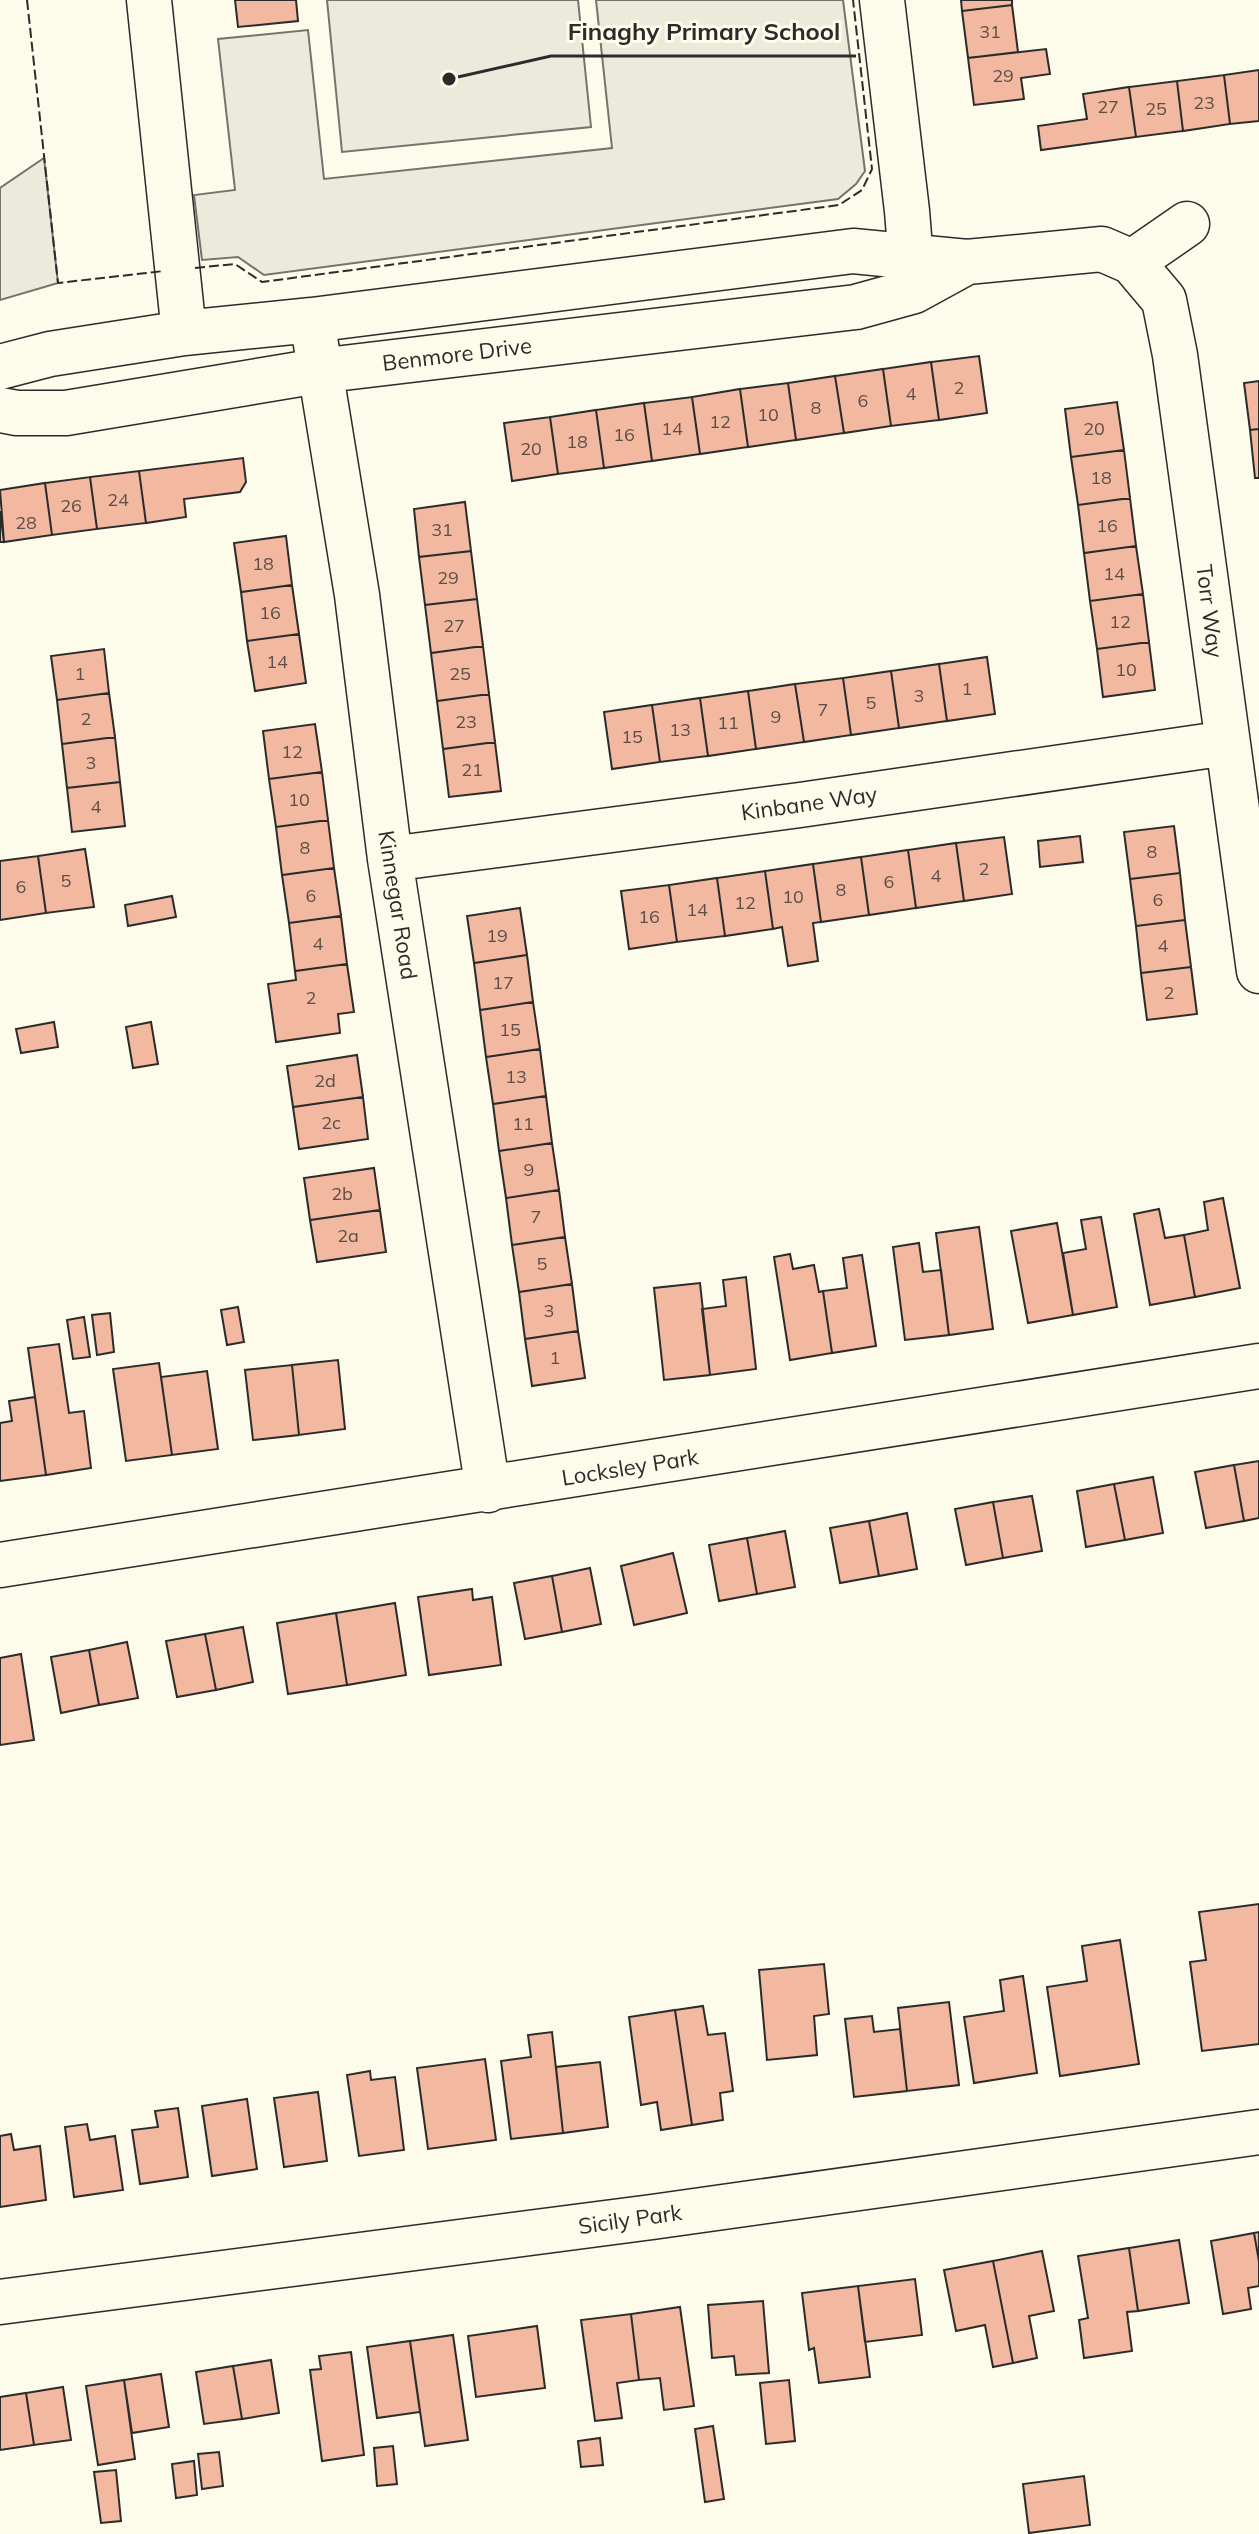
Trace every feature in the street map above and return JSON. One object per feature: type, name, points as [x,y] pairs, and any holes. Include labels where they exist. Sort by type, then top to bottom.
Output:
[{"type":"street","points":[[149,0],[184,333]]},
{"type":"street","points":[[882,0],[912,273]]},
{"type":"street","points":[[0,367],[50,354],[184,333],[312,320],[853,251],[912,273],[967,262],[1102,249],[1132,262],[1187,224]]},
{"type":"street","name":"Torr Way","points":[[1132,262],[1164,300],[1175,355],[1227,743],[1252,865],[1259,971]]},
{"type":"street","name":"Benmore Drive","points":[[0,410],[66,413],[318,371],[856,307],[912,273]]},
{"type":"street","name":"Kinnegar Road","points":[[312,320],[357,595],[390,859],[488,1490]]},
{"type":"street","name":"Kinbane Way","points":[[390,859],[785,807],[1227,743]]},
{"type":"street","name":"Locksley Park","points":[[0,1565],[1259,1366]]},
{"type":"street","name":"Sicily Park","points":[[0,2302],[652,2217],[1259,2132]]},
{"type":"shaded area","points":[[327,0],[578,0],[591,127],[342,152]]},
{"type":"shaded area","points":[[596,0],[843,0],[865,171],[856,184],[838,199],[264,275],[238,257],[202,260],[194,195],[235,190],[218,39],[308,30],[324,179],[612,148]]},
{"type":"shaded area","points":[[44,158],[58,283],[0,300],[0,188]]},
{"type":"building","points":[[235,0],[296,0],[298,21],[238,27]]},
{"type":"building","points":[[961,0],[1012,0],[1012,5],[962,11]]},
{"type":"building","points":[[1012,5],[1018,52],[968,58],[962,11]]},
{"type":"building","points":[[1046,49],[1050,74],[1021,78],[1024,99],[974,105],[968,58]]},
{"type":"building","points":[[1259,70],[1259,121],[1230,124],[1224,75]]},
{"type":"building","points":[[1224,75],[1230,124],[1183,131],[1177,81]]},
{"type":"building","points":[[1177,81],[1183,131],[1136,137],[1129,87]]},
{"type":"building","points":[[1129,87],[1136,137],[1041,150],[1038,126],[1087,119],[1083,94]]},
{"type":"building","points":[[979,356],[987,413],[939,420],[931,362]]},
{"type":"building","points":[[931,362],[939,420],[891,426],[883,369]]},
{"type":"building","points":[[883,369],[891,426],[844,433],[835,376]]},
{"type":"building","points":[[835,376],[844,433],[796,440],[788,383]]},
{"type":"building","points":[[1259,381],[1259,429],[1250,430],[1244,383]]},
{"type":"building","points":[[788,383],[796,440],[748,447],[740,389]]},
{"type":"building","points":[[740,389],[748,447],[700,454],[692,397]]},
{"type":"building","points":[[692,397],[700,454],[652,461],[644,403]]},
{"type":"building","points":[[1117,402],[1124,450],[1071,457],[1065,409]]},
{"type":"building","points":[[644,403],[652,461],[604,468],[596,410]]},
{"type":"building","points":[[596,410],[604,468],[558,474],[550,417]]},
{"type":"building","points":[[550,417],[558,474],[512,481],[504,423]]},
{"type":"building","points":[[1259,429],[1259,478],[1255,478],[1250,430]]},
{"type":"building","points":[[1124,450],[1130,498],[1078,505],[1071,457]]},
{"type":"building","points":[[243,458],[246,482],[240,492],[184,499],[186,517],[146,523],[139,471]]},
{"type":"building","points":[[139,471],[146,523],[97,529],[90,477]]},
{"type":"building","points":[[90,477],[97,529],[52,535],[45,483]]},
{"type":"building","points":[[45,483],[52,535],[4,542],[0,490]]},
{"type":"building","points":[[1130,498],[1136,546],[1084,553],[1078,505]]},
{"type":"building","points":[[465,502],[471,551],[419,557],[414,509]]},
{"type":"building","points":[[0,511],[4,542],[0,542]]},
{"type":"building","points":[[286,536],[292,585],[241,592],[234,543]]},
{"type":"building","points":[[1136,546],[1143,594],[1090,601],[1084,553]]},
{"type":"building","points":[[471,551],[477,599],[425,605],[419,557]]},
{"type":"building","points":[[292,585],[299,634],[247,641],[241,592]]},
{"type":"building","points":[[1143,594],[1149,642],[1097,649],[1090,601]]},
{"type":"building","points":[[477,599],[483,646],[431,653],[425,605]]},
{"type":"building","points":[[299,634],[306,683],[255,691],[247,641]]},
{"type":"building","points":[[1149,642],[1155,690],[1103,697],[1097,649]]},
{"type":"building","points":[[483,646],[489,694],[437,701],[431,653]]},
{"type":"building","points":[[104,649],[109,693],[57,700],[51,656]]},
{"type":"building","points":[[987,657],[995,714],[947,721],[939,664]]},
{"type":"building","points":[[939,664],[947,721],[899,728],[891,671]]},
{"type":"building","points":[[891,671],[899,728],[851,735],[843,678]]},
{"type":"building","points":[[843,678],[851,735],[804,742],[795,684]]},
{"type":"building","points":[[795,684],[804,742],[756,749],[748,691]]},
{"type":"building","points":[[748,691],[756,749],[708,756],[700,698]]},
{"type":"building","points":[[109,693],[115,737],[62,744],[57,700]]},
{"type":"building","points":[[489,694],[495,742],[443,749],[437,701]]},
{"type":"building","points":[[700,698],[708,756],[660,762],[652,705]]},
{"type":"building","points":[[652,705],[660,762],[612,769],[604,712]]},
{"type":"building","points":[[315,724],[322,772],[269,779],[263,731]]},
{"type":"building","points":[[115,737],[120,782],[67,788],[62,744]]},
{"type":"building","points":[[495,742],[501,791],[449,797],[443,749]]},
{"type":"building","points":[[322,772],[328,820],[276,827],[269,779]]},
{"type":"building","points":[[120,782],[125,826],[72,832],[67,788]]},
{"type":"building","points":[[328,820],[334,868],[282,875],[276,827]]},
{"type":"building","points":[[1174,826],[1180,873],[1130,879],[1124,832]]},
{"type":"building","points":[[1080,836],[1083,862],[1040,867],[1038,841]]},
{"type":"building","points":[[1004,837],[1012,894],[964,901],[956,843]]},
{"type":"building","points":[[956,843],[964,901],[916,908],[908,850]]},
{"type":"building","points":[[85,849],[94,907],[46,913],[38,856]]},
{"type":"building","points":[[908,850],[916,908],[869,915],[861,857]]},
{"type":"building","points":[[38,856],[46,913],[0,920],[0,861]]},
{"type":"building","points":[[861,857],[869,915],[821,922],[813,864]]},
{"type":"building","points":[[813,864],[821,922],[813,923],[818,961],[788,966],[782,927],[773,929],[765,871]]},
{"type":"building","points":[[334,868],[341,916],[289,923],[282,875]]},
{"type":"building","points":[[765,871],[773,929],[725,936],[717,878]]},
{"type":"building","points":[[1180,873],[1185,920],[1136,926],[1130,879]]},
{"type":"building","points":[[717,878],[725,936],[677,942],[669,885]]},
{"type":"building","points":[[669,885],[677,942],[629,949],[621,891]]},
{"type":"building","points":[[172,896],[176,917],[128,926],[125,905]]},
{"type":"building","points":[[520,908],[527,955],[474,963],[467,916]]},
{"type":"building","points":[[341,916],[347,964],[295,971],[289,923]]},
{"type":"building","points":[[1185,920],[1191,967],[1141,973],[1136,926]]},
{"type":"building","points":[[527,955],[533,1002],[480,1010],[474,963]]},
{"type":"building","points":[[347,964],[354,1012],[338,1014],[340,1033],[276,1042],[268,984],[296,980],[295,971]]},
{"type":"building","points":[[1191,967],[1197,1014],[1147,1020],[1141,973]]},
{"type":"building","points":[[533,1002],[540,1049],[486,1057],[480,1010]]},
{"type":"building","points":[[54,1022],[58,1047],[21,1053],[16,1029]]},
{"type":"building","points":[[151,1022],[158,1064],[133,1068],[126,1027]]},
{"type":"building","points":[[540,1049],[546,1096],[493,1104],[486,1057]]},
{"type":"building","points":[[357,1055],[363,1097],[293,1107],[287,1066]]},
{"type":"building","points":[[546,1096],[552,1143],[499,1151],[493,1104]]},
{"type":"building","points":[[363,1097],[368,1139],[299,1149],[293,1107]]},
{"type":"building","points":[[552,1143],[559,1190],[506,1198],[499,1151]]},
{"type":"building","points":[[374,1168],[380,1210],[310,1220],[304,1178]]},
{"type":"building","points":[[559,1190],[565,1237],[512,1245],[506,1198]]},
{"type":"building","points":[[1223,1198],[1240,1288],[1195,1297],[1184,1235],[1208,1230],[1204,1202]]},
{"type":"building","points":[[1159,1209],[1165,1238],[1184,1235],[1195,1297],[1150,1305],[1134,1214]]},
{"type":"building","points":[[380,1210],[386,1252],[317,1262],[310,1220]]},
{"type":"building","points":[[1101,1217],[1117,1307],[1073,1315],[1063,1253],[1086,1249],[1081,1220]]},
{"type":"building","points":[[1057,1223],[1073,1315],[1028,1323],[1011,1231]]},
{"type":"building","points":[[979,1227],[993,1329],[949,1335],[936,1233]]},
{"type":"building","points":[[565,1237],[572,1284],[519,1292],[512,1245]]},
{"type":"building","points":[[919,1243],[923,1272],[941,1270],[949,1335],[905,1340],[893,1247]]},
{"type":"building","points":[[790,1254],[793,1269],[814,1265],[819,1292],[823,1291],[832,1353],[790,1360],[774,1257]]},
{"type":"building","points":[[862,1255],[876,1346],[832,1353],[823,1291],[847,1288],[843,1258]]},
{"type":"building","points":[[746,1277],[756,1369],[710,1375],[702,1309],[726,1306],[723,1280]]},
{"type":"building","points":[[700,1283],[710,1375],[664,1380],[654,1288]]},
{"type":"building","points":[[572,1284],[578,1331],[525,1339],[519,1292]]},
{"type":"building","points":[[238,1307],[244,1342],[227,1345],[221,1310]]},
{"type":"building","points":[[110,1313],[114,1352],[97,1355],[92,1315]]},
{"type":"building","points":[[84,1317],[90,1357],[73,1359],[67,1320]]},
{"type":"building","points":[[578,1331],[585,1378],[532,1386],[525,1339]]},
{"type":"building","points":[[59,1344],[69,1413],[84,1411],[91,1468],[46,1475],[28,1348]]},
{"type":"building","points":[[338,1360],[345,1429],[299,1435],[292,1365]]},
{"type":"building","points":[[159,1363],[172,1455],[126,1461],[113,1369]]},
{"type":"building","points":[[292,1365],[299,1435],[253,1440],[245,1370]]},
{"type":"building","points":[[207,1371],[218,1449],[172,1455],[161,1377]]},
{"type":"building","points":[[35,1397],[46,1475],[0,1481],[0,1423],[12,1421],[9,1401]]},
{"type":"building","points":[[1259,1461],[1259,1518],[1244,1521],[1234,1465]]},
{"type":"building","points":[[1234,1465],[1244,1521],[1206,1528],[1195,1472]]},
{"type":"building","points":[[1153,1477],[1163,1533],[1125,1540],[1114,1484]]},
{"type":"building","points":[[1114,1484],[1125,1540],[1086,1547],[1077,1491]]},
{"type":"building","points":[[1032,1496],[1042,1551],[1003,1558],[993,1502]]},
{"type":"building","points":[[993,1502],[1003,1558],[966,1565],[955,1509]]},
{"type":"building","points":[[907,1513],[917,1569],[879,1576],[869,1521]]},
{"type":"building","points":[[869,1521],[879,1576],[840,1583],[830,1528]]},
{"type":"building","points":[[785,1531],[795,1587],[757,1594],[747,1538]]},
{"type":"building","points":[[747,1538],[757,1594],[719,1601],[709,1545]]},
{"type":"building","points":[[673,1553],[687,1613],[634,1625],[621,1566]]},
{"type":"building","points":[[590,1568],[601,1624],[562,1632],[552,1576]]},
{"type":"building","points":[[552,1576],[562,1632],[525,1639],[514,1583]]},
{"type":"building","points":[[472,1589],[473,1600],[492,1597],[501,1665],[429,1675],[418,1597]]},
{"type":"building","points":[[395,1603],[406,1675],[347,1685],[336,1613]]},
{"type":"building","points":[[336,1613],[347,1685],[288,1694],[277,1623]]},
{"type":"building","points":[[243,1627],[253,1682],[216,1690],[205,1634]]},
{"type":"building","points":[[205,1634],[216,1690],[177,1697],[166,1641]]},
{"type":"building","points":[[127,1642],[138,1698],[99,1705],[89,1650]]},
{"type":"building","points":[[89,1650],[99,1705],[61,1713],[51,1657]]},
{"type":"building","points":[[21,1654],[34,1740],[0,1745],[0,1658]]},
{"type":"building","points":[[1259,1904],[1259,2044],[1202,2051],[1190,1962],[1206,1960],[1199,1912]]},
{"type":"building","points":[[1120,1940],[1139,2064],[1060,2076],[1047,1987],[1087,1981],[1082,1946]]},
{"type":"building","points":[[824,1964],[829,2014],[814,2016],[817,2055],[767,2060],[759,1970]]},
{"type":"building","points":[[1023,1976],[1037,2073],[974,2083],[964,2017],[1004,2011],[1000,1980]]},
{"type":"building","points":[[949,2002],[959,2085],[907,2091],[898,2008]]},
{"type":"building","points":[[703,2006],[708,2035],[725,2033],[733,2091],[720,2093],[723,2120],[692,2125],[675,2010]]},
{"type":"building","points":[[675,2010],[692,2125],[661,2130],[657,2102],[641,2105],[629,2017]]},
{"type":"building","points":[[872,2016],[874,2032],[900,2029],[907,2091],[854,2097],[845,2019]]},
{"type":"building","points":[[552,2032],[563,2133],[511,2139],[501,2061],[531,2057],[528,2035]]},
{"type":"building","points":[[485,2059],[496,2140],[428,2149],[417,2068]]},
{"type":"building","points":[[600,2062],[608,2127],[563,2133],[556,2067]]},
{"type":"building","points":[[370,2071],[371,2080],[395,2077],[404,2150],[359,2156],[347,2075]]},
{"type":"building","points":[[318,2092],[327,2161],[284,2167],[274,2098]]},
{"type":"building","points":[[247,2099],[257,2169],[212,2176],[202,2106]]},
{"type":"building","points":[[178,2108],[188,2177],[140,2184],[132,2130],[158,2127],[155,2111]]},
{"type":"building","points":[[87,2124],[90,2140],[115,2136],[123,2190],[74,2197],[65,2127]]},
{"type":"building","points":[[11,2134],[14,2150],[40,2146],[46,2200],[0,2207],[0,2136]]},
{"type":"building","points":[[1259,2232],[1259,2261],[1254,2233]]},
{"type":"building","points":[[1254,2233],[1259,2286],[1248,2288],[1251,2309],[1223,2314],[1211,2241]]},
{"type":"building","points":[[1179,2240],[1189,2303],[1138,2311],[1129,2248]]},
{"type":"building","points":[[1129,2248],[1138,2311],[1127,2312],[1132,2351],[1084,2358],[1079,2320],[1088,2318],[1078,2256]]},
{"type":"building","points":[[1042,2251],[1054,2311],[1029,2316],[1037,2358],[1013,2363],[993,2261]]},
{"type":"building","points":[[993,2261],[1013,2363],[993,2367],[985,2325],[956,2331],[944,2270]]},
{"type":"building","points":[[915,2279],[922,2335],[865,2342],[858,2286]]},
{"type":"building","points":[[858,2286],[870,2377],[819,2383],[814,2348],[809,2350],[802,2293]]},
{"type":"building","points":[[763,2301],[769,2373],[736,2375],[734,2356],[712,2358],[708,2305]]},
{"type":"building","points":[[680,2307],[694,2406],[664,2410],[660,2378],[639,2380],[631,2314]]},
{"type":"building","points":[[631,2314],[639,2380],[617,2383],[622,2418],[595,2421],[581,2320]]},
{"type":"building","points":[[537,2326],[545,2388],[476,2397],[468,2336]]},
{"type":"building","points":[[453,2335],[468,2440],[425,2446],[410,2341]]},
{"type":"building","points":[[410,2341],[420,2412],[377,2418],[367,2347]]},
{"type":"building","points":[[351,2352],[364,2455],[322,2461],[310,2370],[321,2369],[319,2356]]},
{"type":"building","points":[[271,2360],[279,2413],[242,2419],[233,2366]]},
{"type":"building","points":[[233,2366],[242,2419],[204,2424],[196,2372]]},
{"type":"building","points":[[161,2374],[169,2427],[132,2433],[124,2380]]},
{"type":"building","points":[[124,2380],[135,2459],[98,2465],[86,2386]]},
{"type":"building","points":[[789,2380],[795,2441],[766,2444],[760,2383]]},
{"type":"building","points":[[63,2387],[71,2440],[34,2445],[26,2393]]},
{"type":"building","points":[[26,2393],[34,2445],[0,2450],[0,2397]]},
{"type":"building","points":[[713,2426],[724,2499],[705,2502],[695,2429]]},
{"type":"building","points":[[600,2438],[603,2465],[581,2467],[578,2441]]},
{"type":"building","points":[[393,2446],[397,2484],[377,2486],[374,2448]]},
{"type":"building","points":[[219,2452],[223,2486],[202,2489],[198,2454]]},
{"type":"building","points":[[194,2461],[197,2495],[176,2498],[172,2464]]},
{"type":"building","points":[[116,2470],[121,2521],[101,2523],[94,2472]]},
{"type":"building","points":[[1084,2476],[1090,2525],[1029,2533],[1023,2484]]},
{"type":"fence","points":[[27,0],[58,283],[164,271]]},
{"type":"fence","points":[[195,268],[235,264],[262,282],[839,205],[862,190],[872,169],[853,0]]},
{"type":"place","name":"Finaghy Primary School","points":[[449,79]]}]
